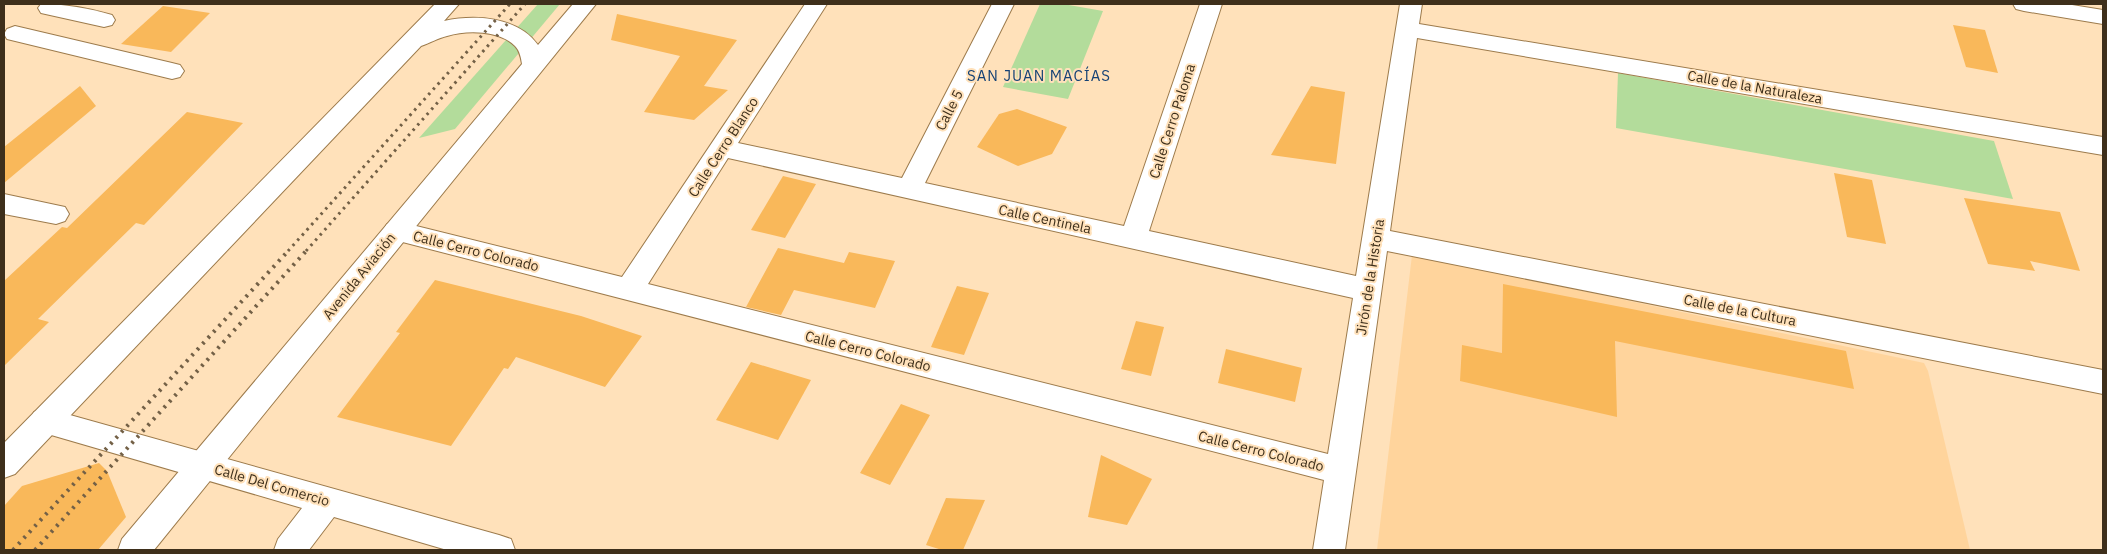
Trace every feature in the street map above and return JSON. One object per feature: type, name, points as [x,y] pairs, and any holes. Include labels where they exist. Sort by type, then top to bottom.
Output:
[{"type":"street","points":[[4,464],[448,4]]},
{"type":"street","name":"Avenida Aviación","points":[[134,550],[585,4]]},
{"type":"street","name":"Calle Cerro Blanco","points":[[629,290],[816,4]]},
{"type":"street","name":"Calle 5","points":[[909,190],[1003,4]]},
{"type":"street","name":"Calle Cerro Paloma","points":[[1133,239],[1210,4]]},
{"type":"street","points":[[2024,4],[2103,16]]},
{"type":"street","points":[[104,20],[51,6],[15,34],[172,71]]},
{"type":"street","name":"Calle de la Naturaleza","points":[[1409,16],[2103,146]]},
{"type":"street","name":"Jirón de la Historia","points":[[1329,550],[1409,16]]},
{"type":"street","points":[[412,40],[448,28],[484,26],[514,33],[527,43],[534,57],[534,64]]},
{"type":"street","name":"Calle Centinela","points":[[722,148],[1368,290]]},
{"type":"street","points":[[4,204],[56,214]]},
{"type":"street","name":"Calle Cerro Colorado","points":[[396,231],[1341,471]]},
{"type":"street","name":"Calle de la Cultura","points":[[1376,238],[2103,382]]},
{"type":"street","name":"Calle Del Comercio","points":[[45,421],[499,550]]},
{"type":"street","points":[[290,550],[327,501]]},
{"type":"shaded area","points":[[1412,255],[1924,363],[1928,371],[1970,550],[1377,550]]},
{"type":"green space","points":[[538,4],[560,4],[455,129],[419,138]]},
{"type":"green space","points":[[1040,4],[1063,4],[1103,11],[1068,99],[1003,87]]},
{"type":"green space","points":[[1618,73],[1994,141],[2013,199],[1616,128]]},
{"type":"building","points":[[163,6],[210,13],[171,52],[121,44]]},
{"type":"building","points":[[617,14],[737,40],[704,86],[728,90],[694,120],[644,112],[680,56],[611,40]]},
{"type":"building","points":[[1953,25],[1985,30],[1998,73],[1966,67]]},
{"type":"building","points":[[80,86],[96,106],[4,183],[4,147]]},
{"type":"building","points":[[1311,86],[1345,92],[1336,164],[1271,155]]},
{"type":"building","points":[[1017,109],[1067,127],[1052,154],[1018,166],[977,147],[999,114]]},
{"type":"building","points":[[187,112],[243,123],[144,225],[136,223],[38,319],[49,322],[4,366],[4,281],[62,227],[67,228]]},
{"type":"building","points":[[1834,173],[1872,180],[1886,244],[1847,237]]},
{"type":"building","points":[[783,176],[816,184],[785,238],[751,230]]},
{"type":"building","points":[[1964,198],[2060,212],[2080,271],[2030,261],[2035,271],[1988,264]]},
{"type":"building","points":[[778,248],[844,263],[849,252],[895,261],[875,308],[794,290],[781,315],[746,307]]},
{"type":"building","points":[[435,280],[581,316],[642,336],[605,387],[516,357],[508,369],[504,368],[451,446],[337,417],[400,333],[396,332]]},
{"type":"building","points":[[1503,284],[1846,351],[1854,389],[1615,341],[1617,417],[1460,381],[1462,345],[1502,353]]},
{"type":"building","points":[[957,286],[989,293],[964,355],[931,347]]},
{"type":"building","points":[[1136,321],[1164,327],[1151,376],[1121,369]]},
{"type":"building","points":[[1226,349],[1302,368],[1295,402],[1218,383]]},
{"type":"building","points":[[751,362],[811,380],[778,440],[716,420]]},
{"type":"building","points":[[901,404],[930,415],[890,485],[860,473]]},
{"type":"building","points":[[1101,455],[1152,479],[1127,525],[1088,517]]},
{"type":"building","points":[[99,463],[107,471],[126,517],[98,550],[4,550],[4,506],[22,486]]},
{"type":"building","points":[[946,498],[985,500],[963,550],[942,550],[926,545]]},
{"type":"railway","points":[[288,251],[510,4]]},
{"type":"railway","points":[[306,251],[525,4]]},
{"type":"railway","points":[[13,550],[289,250]]},
{"type":"railway","points":[[35,550],[307,250]]},
{"type":"district","name":"SAN JUAN MACÍAS","points":[[1039,75]]}]
